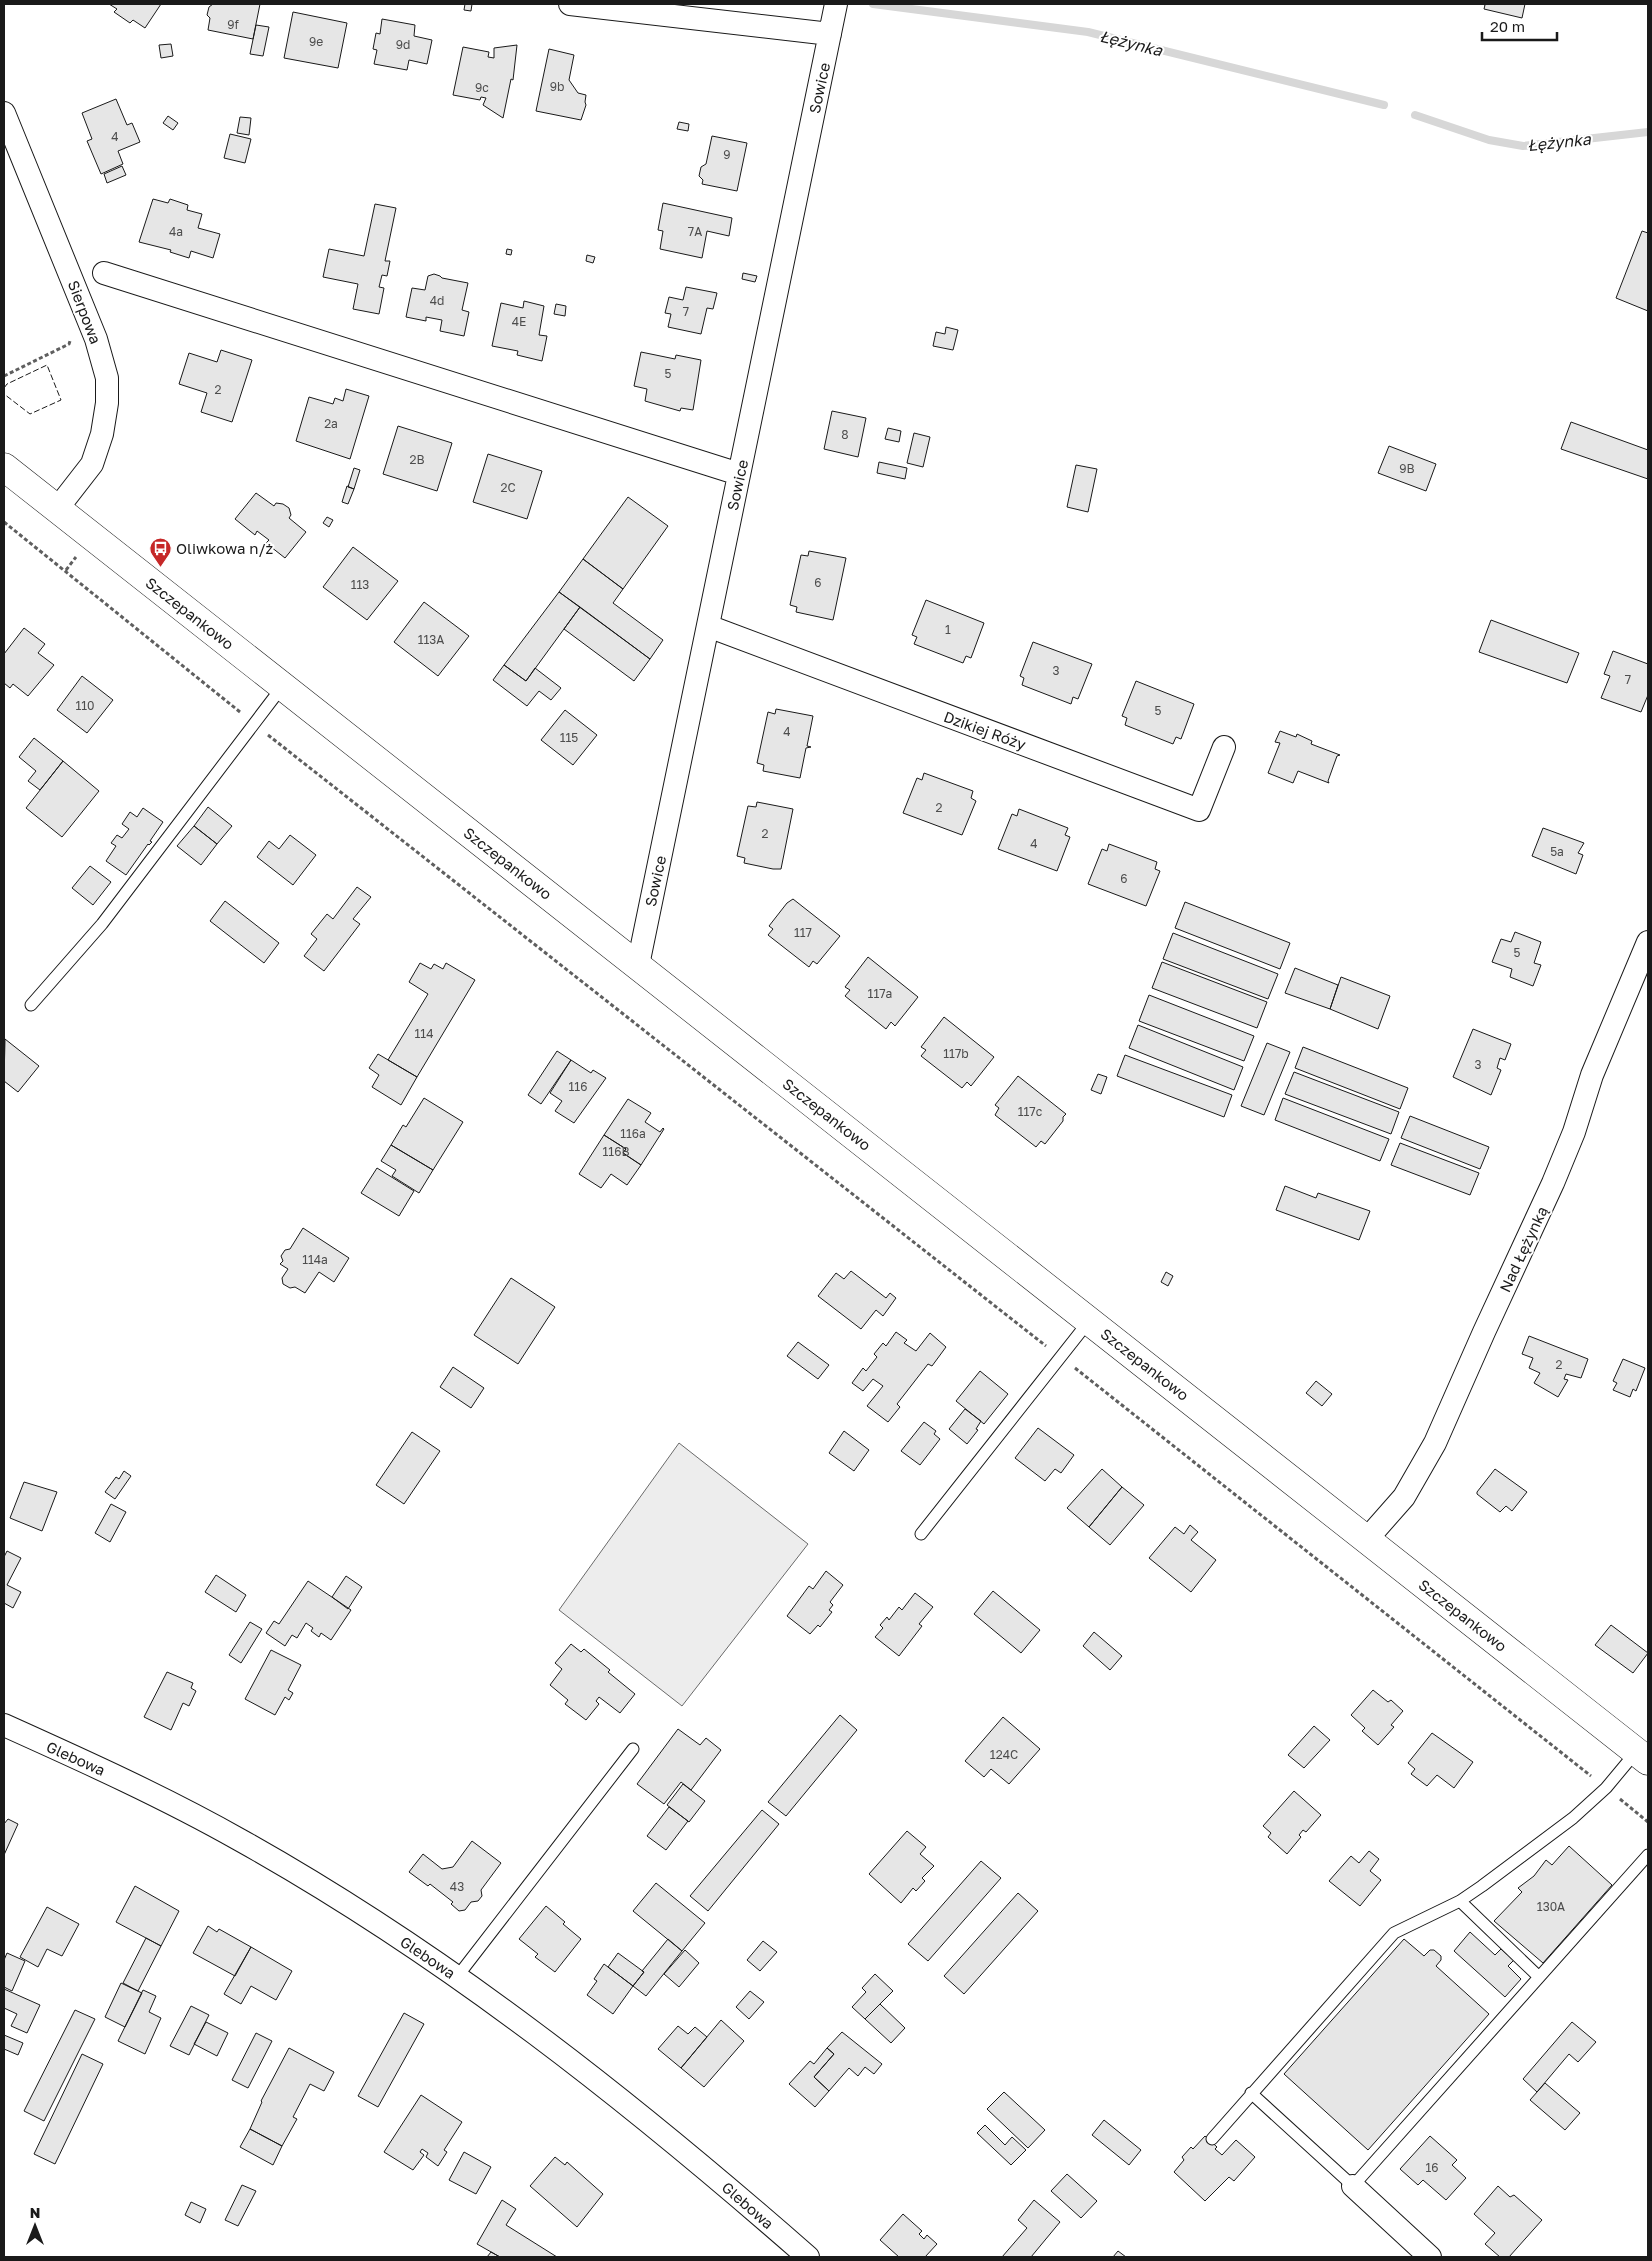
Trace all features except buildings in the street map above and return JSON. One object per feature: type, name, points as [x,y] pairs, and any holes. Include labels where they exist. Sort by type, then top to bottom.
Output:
[{"type":"street","points":[[570,4],[830,34]]},
{"type":"street","name":"Sowice","points":[[638,965],[836,4]]},
{"type":"street","name":"Sierpowa","points":[[4,113],[96,338],[107,378],[107,403],[102,434],[92,464],[57,510]]},
{"type":"street","points":[[104,273],[739,474]]},
{"type":"street","name":"Szczepankowo","points":[[4,467],[1090,1320],[1642,1757]]},
{"type":"street","name":"Dzikiej Róży","points":[[708,626],[1199,810],[1224,747]]},
{"type":"street","name":"Nad Łężynką","points":[[1367,1540],[1404,1496],[1435,1443],[1484,1332],[1554,1183],[1574,1132],[1592,1074],[1648,942]]},
{"type":"street","name":"Glebowa","points":[[4,1725],[136,1786],[239,1839],[334,1896],[457,1977],[621,2099],[808,2257]]},
{"type":"street","points":[[1352,2186],[1430,2257]]},
{"type":"lane","points":[[31,1005],[102,924],[283,686]]},
{"type":"lane","points":[[921,1534],[1090,1320]]},
{"type":"lane","points":[[457,1977],[632,1749]]},
{"type":"lane","points":[[1212,2139],[1394,1933],[1460,1901],[1482,1886],[1565,1823],[1642,1757]]},
{"type":"lane","points":[[1251,2093],[1352,2186],[1648,1855]]},
{"type":"lane","points":[[1460,1901],[1539,1977]]},
{"type":"path","points":[[4,376],[69,344],[71,335]]},
{"type":"path","points":[[4,522],[254,723],[1648,1822]]},
{"type":"shaded area","points":[[679,1443],[808,1544],[682,1706],[559,1610]]},
{"type":"waterway","name":"Łężynka","points":[[873,4],[1088,32],[1384,105]]},
{"type":"waterway","name":"Łężynka","points":[[1415,115],[1489,140],[1523,146],[1648,132]]},
{"type":"fence","points":[[4,388],[7,384],[47,365],[61,400],[30,414],[4,394]]},
{"type":"place","name":"Oliwkowa n/ż","points":[[160,567]]}]
